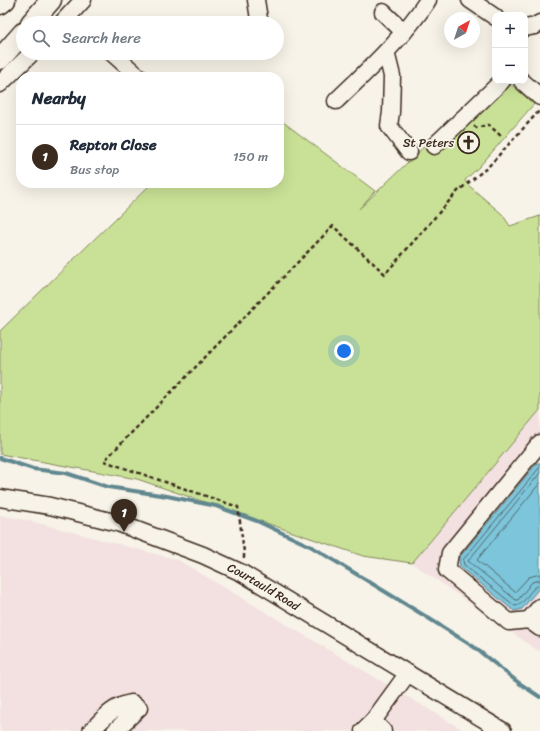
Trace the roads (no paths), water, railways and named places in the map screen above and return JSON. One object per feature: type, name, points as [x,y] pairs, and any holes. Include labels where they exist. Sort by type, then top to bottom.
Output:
[{"type":"main road","points":[[0,4],[5,0]]},
{"type":"main road","points":[[37,16],[51,0]]},
{"type":"main road","points":[[0,59],[16,41]]},
{"type":"street","points":[[71,16],[83,0]]},
{"type":"street","points":[[256,0],[258,16]]},
{"type":"street","points":[[336,101],[380,58],[415,20],[428,0]]},
{"type":"street","points":[[470,0],[492,15]]},
{"type":"street","points":[[383,12],[404,32]]},
{"type":"street","points":[[528,27],[540,23]]},
{"type":"street","points":[[380,58],[392,76],[390,126],[409,152]]},
{"type":"street","points":[[0,84],[25,60]]},
{"type":"street","points":[[120,60],[133,72]]},
{"type":"street","points":[[434,146],[499,84]]},
{"type":"street","points":[[525,84],[540,97]]},
{"type":"street","points":[[540,442],[450,553],[447,570],[509,622],[535,624],[540,607]]},
{"type":"street","name":"Courtauld Road","points":[[0,498],[50,506],[118,523],[203,555],[242,573],[503,731]]},
{"type":"street","points":[[373,728],[408,673]]},
{"type":"street","points":[[91,731],[121,704],[132,703],[139,708],[115,731]]},
{"type":"water","points":[[537,463],[540,463],[540,587],[522,609],[514,611],[460,567],[459,558]]},
{"type":"waterway","points":[[0,458],[33,469],[66,473],[108,487],[167,496],[216,506],[257,521],[312,547],[425,616],[474,647],[519,683],[540,697]]},
{"type":"place","name":"St Peters","points":[[469,143]]},
{"type":"place","name":"Repton Close","points":[[124,532]]}]
